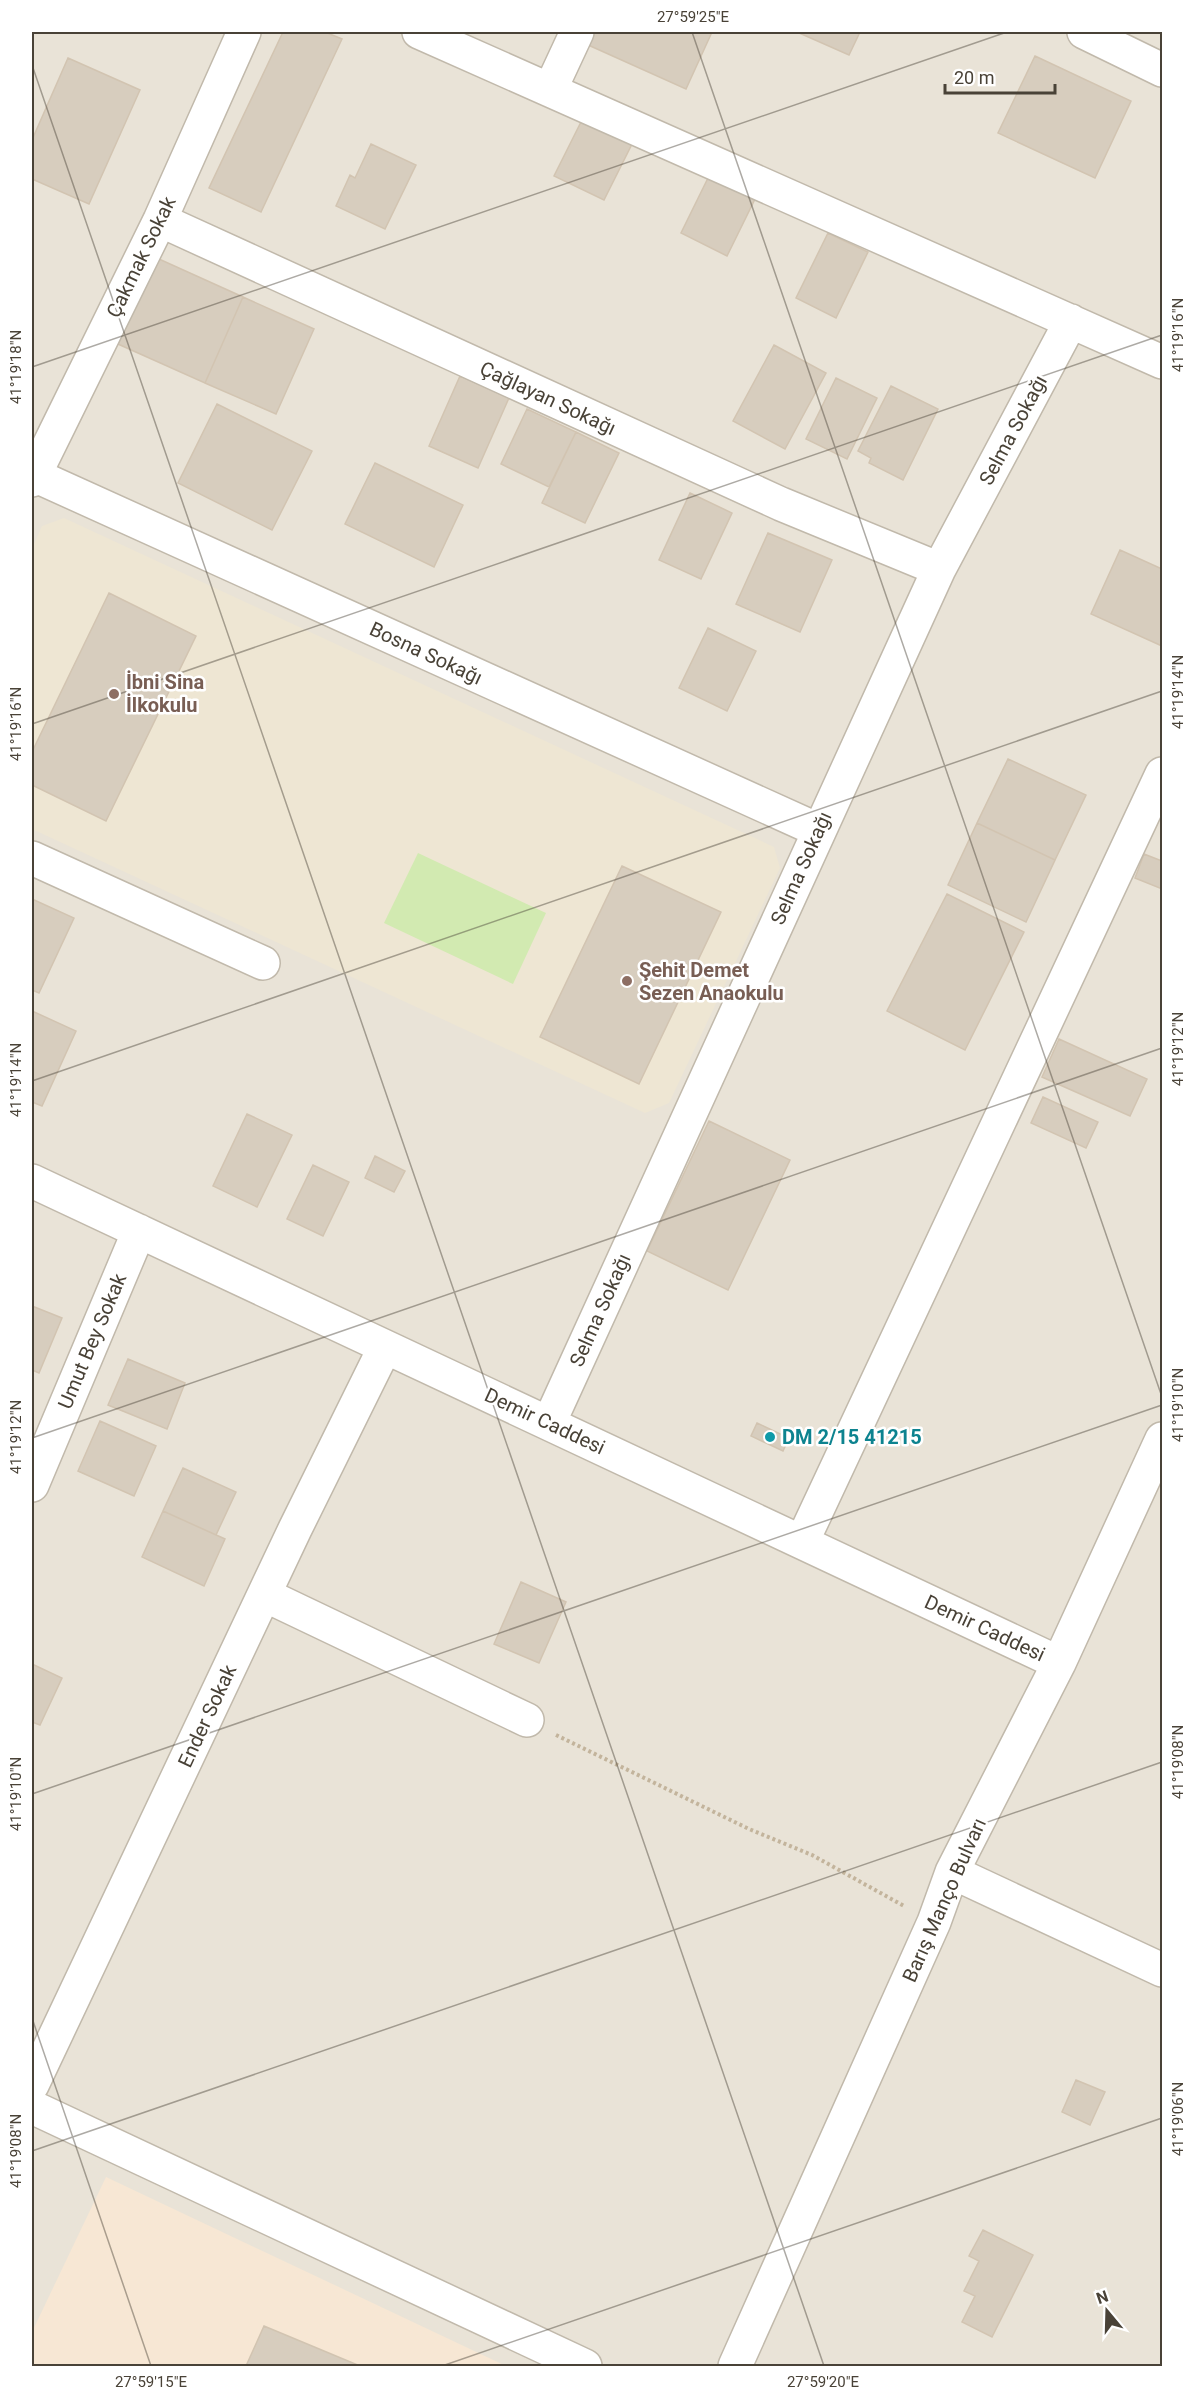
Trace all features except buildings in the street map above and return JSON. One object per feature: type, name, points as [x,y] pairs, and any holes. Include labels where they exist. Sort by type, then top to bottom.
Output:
[{"type":"street","name":"Çakmak Sokak","points":[[33,478],[160,220],[244,32]]},
{"type":"street","points":[[419,32],[1162,362]]},
{"type":"street","points":[[550,90],[577,32]]},
{"type":"street","points":[[1084,32],[1162,70]]},
{"type":"street","name":"Çağlayan Sokağı","points":[[160,220],[781,504],[939,569]]},
{"type":"street","name":"Selma Sokağı","points":[[549,1423],[939,569],[1071,321]]},
{"type":"street","name":"Bosna Sokağı","points":[[33,478],[818,830]]},
{"type":"street","points":[[802,1542],[1162,774]]},
{"type":"street","points":[[32,858],[263,963]]},
{"type":"street","name":"Demir Caddesi","points":[[32,1181],[1059,1663]]},
{"type":"street","name":"Umut Bey Sokak","points":[[32,1485],[139,1231]]},
{"type":"street","name":"Ender Sokak","points":[[32,2085],[295,1529],[385,1347]]},
{"type":"street","name":"Barış Manço Bulvarı","points":[[735,2367],[934,1922],[952,1872],[1059,1663],[1162,1439]]},
{"type":"street","points":[[265,1595],[527,1720]]},
{"type":"street","points":[[952,1872],[1162,1970]]},
{"type":"street","points":[[32,2107],[585,2367]]},
{"type":"path","points":[[527,1720],[749,1830],[812,1855],[934,1922]]},
{"type":"shaded area","points":[[32,32],[1162,32],[1162,2366],[32,2366]]},
{"type":"shaded area","points":[[64,518],[774,847],[780,868],[669,1103],[645,1113],[32,829],[32,549],[42,526]]},
{"type":"shaded area","points":[[106,2177],[506,2366],[32,2366],[32,2332]]},
{"type":"green space","points":[[418,853],[546,913],[513,984],[384,923]]},
{"type":"place","name":"İbni Sina İlkokulu","points":[[114,694]]},
{"type":"place","name":"Şehit Demet Sezen Anaokulu","points":[[627,981]]},
{"type":"place","name":"DM 2/15 41215","points":[[770,1437]]}]
